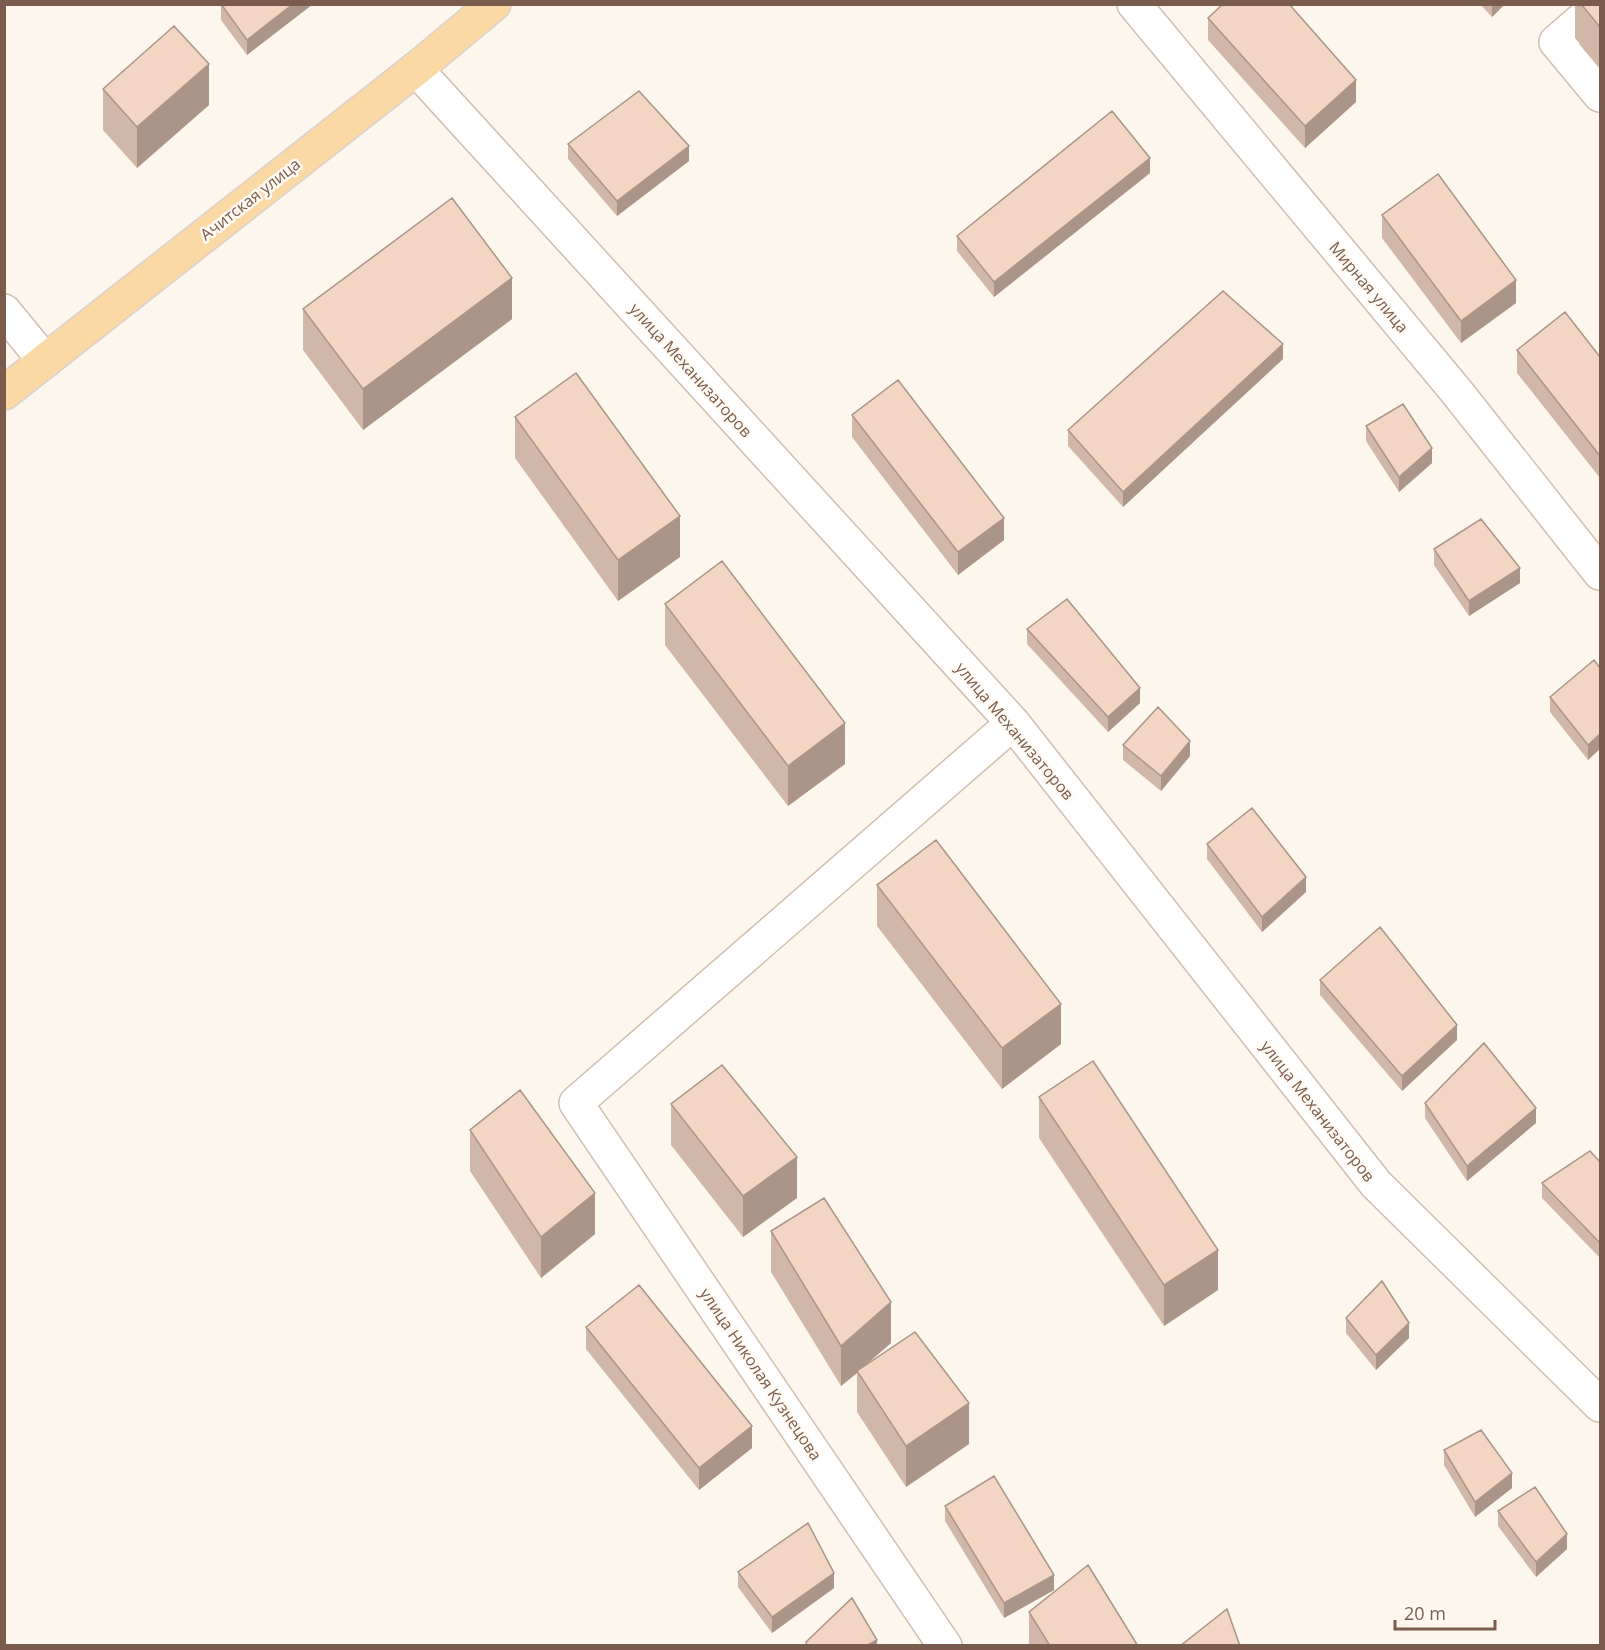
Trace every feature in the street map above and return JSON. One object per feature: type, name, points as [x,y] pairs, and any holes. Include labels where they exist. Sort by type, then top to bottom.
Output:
[{"type":"main road","name":"Ачитская улица","points":[[4,393],[416,69],[494,4]]},
{"type":"street","name":"Мирная улица","points":[[1134,4],[1456,391],[1600,573]]},
{"type":"street","points":[[1600,4],[1556,42],[1600,95]]},
{"type":"street","name":"улица Механизаторов","points":[[416,69],[1013,723],[1376,1184],[1600,1405]]},
{"type":"street","points":[[4,310],[45,361]]},
{"type":"street","name":"улица Николая Кузнецова","points":[[945,1646],[576,1103],[1013,723]]},
{"type":"building","points":[[221,4],[293,4],[247,40]]},
{"type":"building","points":[[1223,4],[1289,4],[1356,80],[1305,126],[1208,18]]},
{"type":"building","points":[[1581,4],[1600,4],[1600,27]]},
{"type":"building","points":[[174,26],[209,64],[137,127],[103,89]]},
{"type":"building","points":[[639,91],[689,146],[617,201],[568,144]]},
{"type":"building","points":[[1112,111],[1150,158],[994,282],[957,236]]},
{"type":"building","points":[[1438,174],[1516,280],[1461,321],[1382,215]]},
{"type":"building","points":[[452,198],[512,278],[363,389],[303,309]]},
{"type":"building","points":[[1223,291],[1283,344],[1123,492],[1068,430]]},
{"type":"building","points":[[1565,312],[1600,357],[1600,456],[1517,350]]},
{"type":"building","points":[[576,373],[680,516],[618,560],[515,417]]},
{"type":"building","points":[[898,380],[1004,518],[958,552],[852,415]]},
{"type":"building","points":[[1403,404],[1432,448],[1399,477],[1366,426]]},
{"type":"building","points":[[1481,519],[1520,568],[1469,601],[1434,549]]},
{"type":"building","points":[[722,561],[845,723],[788,766],[665,604]]},
{"type":"building","points":[[1067,599],[1140,688],[1108,717],[1027,629]]},
{"type":"building","points":[[1594,660],[1600,668],[1600,734],[1588,745],[1550,697]]},
{"type":"building","points":[[1158,707],[1190,741],[1161,776],[1123,745]]},
{"type":"building","points":[[1252,808],[1306,877],[1262,917],[1207,844]]},
{"type":"building","points":[[936,840],[1061,1004],[1002,1048],[877,885]]},
{"type":"building","points":[[1380,927],[1457,1025],[1402,1076],[1320,980]]},
{"type":"building","points":[[1484,1043],[1536,1108],[1467,1166],[1425,1103]]},
{"type":"building","points":[[1093,1061],[1218,1250],[1164,1285],[1039,1097]]},
{"type":"building","points":[[722,1065],[797,1157],[743,1196],[671,1104]]},
{"type":"building","points":[[520,1090],[595,1193],[541,1237],[470,1130]]},
{"type":"building","points":[[1590,1151],[1600,1162],[1600,1243],[1542,1183]]},
{"type":"building","points":[[824,1198],[891,1302],[841,1346],[771,1231]]},
{"type":"building","points":[[1382,1281],[1409,1323],[1376,1355],[1346,1318]]},
{"type":"building","points":[[639,1285],[752,1426],[699,1468],[586,1327]]},
{"type":"building","points":[[915,1332],[969,1403],[906,1446],[857,1371]]},
{"type":"building","points":[[1481,1430],[1512,1473],[1475,1502],[1444,1450]]},
{"type":"building","points":[[994,1476],[1054,1575],[1004,1603],[945,1506]]},
{"type":"building","points":[[1535,1487],[1567,1534],[1536,1562],[1498,1511]]},
{"type":"building","points":[[808,1523],[834,1573],[772,1617],[738,1572]]},
{"type":"building","points":[[1088,1565],[1138,1646],[1050,1646],[1029,1612]]},
{"type":"building","points":[[852,1598],[877,1640],[866,1646],[807,1646],[806,1642]]},
{"type":"building","points":[[1227,1609],[1240,1646],[1180,1646]]}]
